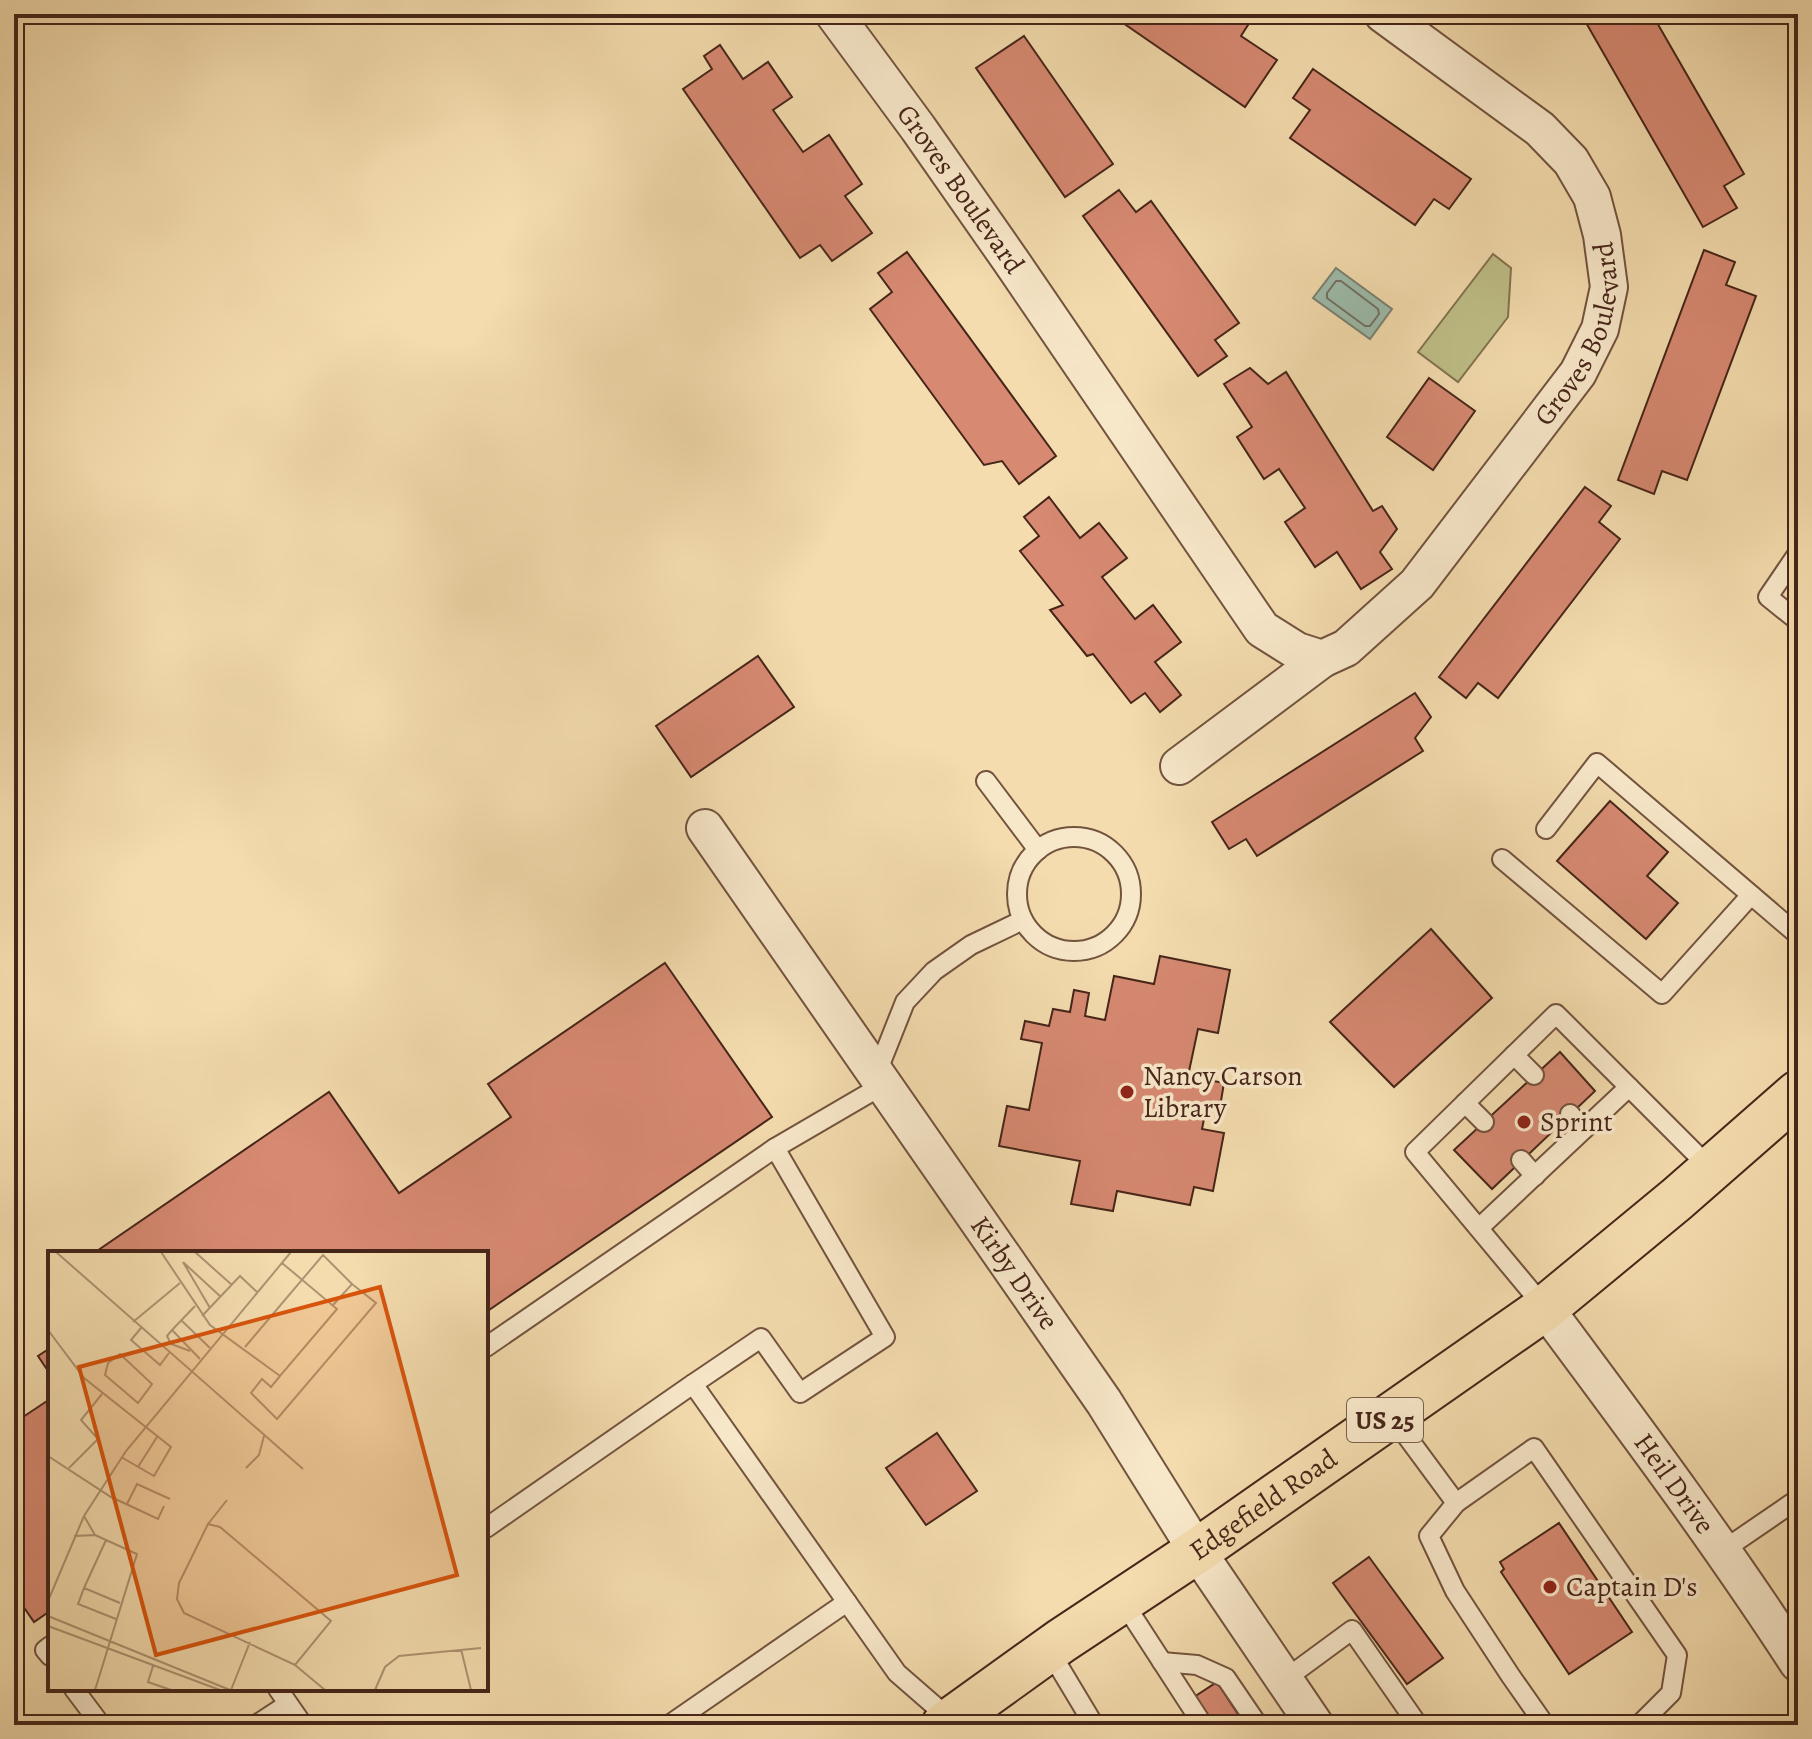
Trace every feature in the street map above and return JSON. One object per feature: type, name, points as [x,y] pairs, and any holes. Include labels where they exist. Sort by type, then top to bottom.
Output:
[{"type":"main road","name":"Edgefield Road","points":[[951,1723],[1049,1650],[1197,1551],[1545,1308],[1798,1093]]},
{"type":"street","name":"Groves Boulevard","points":[[834,14],[918,128],[1262,629],[1297,651],[1322,659]]},
{"type":"street","name":"Groves Boulevard","points":[[1179,766],[1322,659],[1346,648],[1417,584],[1578,373],[1600,329],[1609,287],[1602,235],[1592,197],[1571,161],[1540,129],[1383,14]]},
{"type":"street","name":"Kirby Drive","points":[[705,828],[1104,1402],[1197,1551],[1315,1725]]},
{"type":"street","name":"Heil Drive","points":[[1545,1308],[1653,1453],[1798,1663]]},
{"type":"lane","points":[[1798,553],[1768,597],[1798,621]]},
{"type":"lane","points":[[1546,829],[1597,763],[1798,935]]},
{"type":"lane","points":[[986,781],[1038,850]]},
{"type":"lane","points":[[1079,837],[1097,841],[1112,851],[1125,866],[1131,885],[1131,904],[1124,922],[1111,937],[1095,947],[1076,951],[1057,949],[1040,940],[1027,926],[1019,910],[1017,892],[1020,873],[1038,850],[1060,838],[1079,837]]},
{"type":"lane","points":[[1502,859],[1662,994],[1751,895]]},
{"type":"lane","points":[[488,1346],[775,1148],[880,1080],[905,1002],[934,971],[971,945],[1023,920]]},
{"type":"lane","points":[[1545,1308],[1415,1152],[1556,1014],[1711,1169]]},
{"type":"lane","points":[[1514,1055],[1534,1075]]},
{"type":"lane","points":[[1479,1228],[1629,1087]]},
{"type":"lane","points":[[1465,1103],[1484,1122]]},
{"type":"lane","points":[[1570,1114],[1583,1130]]},
{"type":"lane","points":[[488,1527],[761,1338],[800,1393],[885,1337],[775,1148]]},
{"type":"lane","points":[[1521,1160],[1535,1176]]},
{"type":"lane","points":[[693,1384],[897,1673],[951,1723]]},
{"type":"lane","points":[[1391,1415],[1456,1503]]},
{"type":"lane","points":[[1545,1725],[1455,1591],[1429,1536],[1456,1503],[1534,1448],[1677,1655],[1671,1693],[1639,1725]]},
{"type":"lane","points":[[1722,1551],[1798,1499]]},
{"type":"lane","points":[[1122,1600],[1203,1725]]},
{"type":"lane","points":[[669,1725],[847,1602]]},
{"type":"lane","points":[[1284,1680],[1352,1630],[1418,1725]]},
{"type":"lane","points":[[1049,1650],[1094,1725]]},
{"type":"lane","points":[[1162,1662],[1197,1665],[1226,1678],[1258,1725]]},
{"type":"lane","points":[[76,1691],[101,1725]]},
{"type":"lane","points":[[256,1725],[283,1696],[303,1725]]},
{"type":"green space","points":[[1493,254],[1511,268],[1508,317],[1458,382],[1418,352]]},
{"type":"water","points":[[1336,268],[1392,309],[1370,339],[1313,298]]},
{"type":"building","points":[[1110,14],[1255,14],[1241,36],[1277,60],[1245,107]]},
{"type":"building","points":[[1581,14],[1652,14],[1744,174],[1724,186],[1737,208],[1703,227]]},
{"type":"building","points":[[1024,36],[1113,164],[1065,197],[976,68]]},
{"type":"building","points":[[720,45],[743,79],[768,62],[792,97],[773,110],[803,152],[829,135],[862,184],[845,196],[872,233],[832,261],[820,245],[800,258],[683,89],[712,69],[704,56]]},
{"type":"building","points":[[1313,69],[1471,179],[1449,209],[1434,199],[1415,225],[1290,138],[1310,110],[1293,98]]},
{"type":"building","points":[[1119,190],[1136,212],[1151,201],[1239,323],[1215,340],[1227,356],[1198,376],[1083,216]]},
{"type":"building","points":[[1704,250],[1735,262],[1726,285],[1756,296],[1687,480],[1662,471],[1654,494],[1618,480]]},
{"type":"building","points":[[907,252],[1056,456],[1019,484],[1002,461],[984,465],[870,309],[892,292],[878,273]]},
{"type":"building","points":[[1250,368],[1268,384],[1286,372],[1373,511],[1382,506],[1397,529],[1380,552],[1392,569],[1361,589],[1337,552],[1315,567],[1285,522],[1305,508],[1279,469],[1264,479],[1237,437],[1252,427],[1224,384]]},
{"type":"building","points":[[1429,378],[1475,411],[1433,470],[1387,437]]},
{"type":"building","points":[[1585,487],[1611,506],[1599,522],[1620,539],[1498,698],[1478,683],[1466,698],[1439,677]]},
{"type":"building","points":[[1049,497],[1080,538],[1099,523],[1127,558],[1102,577],[1135,619],[1153,605],[1181,642],[1155,662],[1181,695],[1160,712],[1145,693],[1131,703],[1093,654],[1087,656],[1050,610],[1063,605],[1020,551],[1039,536],[1024,517]]},
{"type":"building","points":[[758,656],[794,707],[691,777],[656,726]]},
{"type":"building","points":[[1415,693],[1431,717],[1415,738],[1423,751],[1257,856],[1246,839],[1229,849],[1212,822]]},
{"type":"building","points":[[1610,801],[1668,852],[1647,876],[1678,903],[1646,939],[1557,861]]},
{"type":"building","points":[[1431,929],[1492,998],[1394,1087],[1330,1022]]},
{"type":"building","name":"Nancy Carson Library","points":[[1160,956],[1230,970],[1218,1033],[1198,1029],[1188,1076],[1224,1083],[1221,1101],[1207,1104],[1202,1129],[1224,1133],[1213,1191],[1194,1187],[1190,1205],[1117,1191],[1113,1211],[1071,1204],[1080,1161],[999,1146],[1007,1106],[1029,1110],[1042,1043],[1021,1039],[1025,1021],[1049,1026],[1053,1009],[1070,1012],[1074,990],[1089,993],[1085,1016],[1105,1020],[1114,976],[1154,984]]},
{"type":"building","points":[[665,963],[772,1117],[488,1311],[488,1251],[97,1251],[329,1092],[399,1193],[511,1117],[488,1084]]},
{"type":"building","points":[[1560,1052],[1595,1091],[1492,1189],[1454,1150]]},
{"type":"building","points":[[48,1349],[48,1371],[38,1356]]},
{"type":"building","points":[[48,1400],[48,1612],[34,1622],[14,1593],[14,1423]]},
{"type":"building","points":[[937,1433],[977,1491],[926,1525],[886,1468]]},
{"type":"building","points":[[1559,1523],[1632,1632],[1569,1674],[1501,1572],[1504,1569],[1500,1562]]},
{"type":"building","points":[[1369,1557],[1443,1658],[1407,1684],[1333,1583]]},
{"type":"building","points":[[1217,1682],[1245,1725],[1211,1725],[1194,1697]]},
{"type":"place","name":"Nancy Carson Library","points":[[1127,1092]]},
{"type":"place","name":"Sprint","points":[[1524,1122]]},
{"type":"place","name":"Captain D's","points":[[1550,1587]]}]
